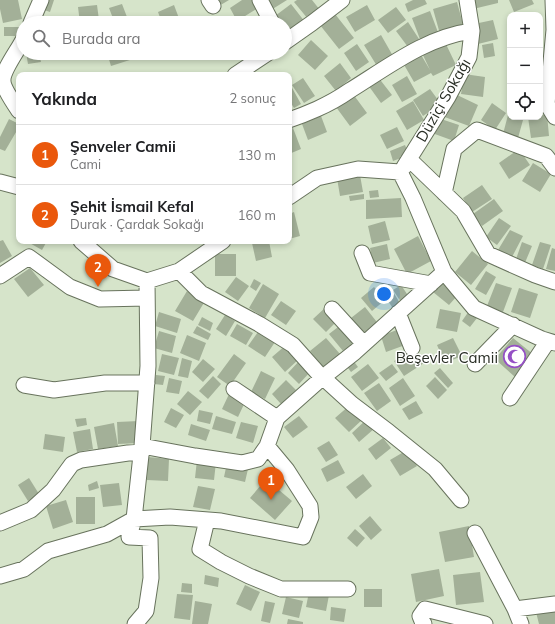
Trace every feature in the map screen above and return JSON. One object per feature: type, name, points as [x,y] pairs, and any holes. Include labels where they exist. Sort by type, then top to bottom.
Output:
[{"type":"street","points":[[34,16],[41,0]]},
{"type":"street","points":[[260,0],[268,16]]},
{"type":"street","points":[[292,37],[342,0]]},
{"type":"street","name":"Düziçi Sokağı","points":[[400,172],[448,97],[469,56],[472,31],[467,0]]},
{"type":"street","points":[[553,0],[554,30],[547,104],[555,117]]},
{"type":"street","points":[[292,119],[318,109],[424,46],[458,33],[472,31]]},
{"type":"street","points":[[16,52],[7,66],[3,80],[4,86],[16,106]]},
{"type":"street","points":[[240,72],[258,60]]},
{"type":"street","points":[[444,193],[454,149],[477,130],[552,157]]},
{"type":"street","points":[[409,159],[463,211],[488,254],[535,275],[555,282]]},
{"type":"street","points":[[292,195],[317,178],[358,169],[400,172],[413,198],[444,272],[474,308],[552,342],[510,398]]},
{"type":"street","points":[[0,182],[16,186]]},
{"type":"street","points":[[85,244],[113,269],[147,281],[179,271],[219,244]]},
{"type":"street","points":[[362,253],[370,273],[430,284]]},
{"type":"street","points":[[0,276],[29,257],[70,287],[100,299],[147,298]]},
{"type":"street","points":[[179,271],[201,294],[260,324],[293,345],[322,378],[352,404],[434,469],[462,500]]},
{"type":"street","points":[[0,523],[31,510],[53,490],[72,464],[81,460],[128,453],[142,449],[242,463],[258,459],[267,446],[277,418],[322,378],[364,344],[444,272]]},
{"type":"street","points":[[135,624],[146,611],[151,578],[150,538],[129,537],[134,519],[142,449],[147,383],[147,281]]},
{"type":"street","points":[[332,309],[364,344]]},
{"type":"street","points":[[398,313],[412,348]]},
{"type":"street","points":[[475,364],[513,325]]},
{"type":"street","points":[[24,385],[54,390],[104,383],[147,383]]},
{"type":"street","points":[[234,389],[277,418]]},
{"type":"street","points":[[0,576],[24,569],[48,551],[107,534],[134,519],[170,517],[221,521],[304,537],[311,517],[310,506],[287,470],[267,446]]},
{"type":"street","points":[[207,520],[200,549],[228,566],[281,589],[348,589]]},
{"type":"street","points":[[475,533],[515,609],[521,624]]},
{"type":"street","points":[[515,609],[555,604]]},
{"type":"street","points":[[424,624],[420,616],[425,609],[485,624]]},
{"type":"building","points":[[0,0],[18,0],[21,16],[16,16],[16,20],[3,23]]},
{"type":"building","points":[[44,0],[54,0],[50,12],[41,9]]},
{"type":"building","points":[[216,0],[229,0],[219,6]]},
{"type":"building","points":[[242,0],[253,0],[258,8],[245,16],[234,16],[230,8]]},
{"type":"building","points":[[267,0],[287,0],[271,10]]},
{"type":"building","points":[[297,0],[312,0],[320,10],[308,19],[294,2]]},
{"type":"building","points":[[413,0],[425,0],[427,4],[408,12],[405,4]]},
{"type":"building","points":[[471,0],[498,0],[498,3],[473,9]]},
{"type":"building","points":[[509,0],[532,0],[534,4],[514,12]]},
{"type":"building","points":[[457,2],[464,28],[440,34],[433,9]]},
{"type":"building","points":[[122,4],[127,16],[112,16],[109,8]]},
{"type":"building","points":[[291,4],[305,22],[292,32],[292,16],[275,16]]},
{"type":"building","points":[[97,5],[98,16],[79,16],[78,7]]},
{"type":"building","points":[[174,5],[178,16],[159,16],[158,12]]},
{"type":"building","points":[[367,5],[375,20],[355,32],[346,17]]},
{"type":"building","points":[[396,7],[406,20],[388,33],[378,20]]},
{"type":"building","points":[[430,11],[439,35],[421,42],[412,18]]},
{"type":"building","points":[[335,14],[354,38],[339,49],[320,25]]},
{"type":"building","points":[[493,20],[498,39],[478,44],[474,24]]},
{"type":"building","points":[[408,22],[419,39],[408,47],[396,31]]},
{"type":"building","points":[[4,27],[16,27],[16,36],[4,36]]},
{"type":"building","points":[[381,35],[393,56],[377,66],[364,45]]},
{"type":"building","points":[[311,40],[328,56],[315,70],[298,55]]},
{"type":"building","points":[[444,40],[456,65],[433,76],[431,73],[414,82],[403,63],[420,53],[430,70],[421,51]]},
{"type":"building","points":[[493,43],[495,56],[484,58],[482,45]]},
{"type":"building","points":[[357,44],[369,62],[356,71],[344,53]]},
{"type":"building","points":[[27,60],[41,60],[41,62],[28,64]]},
{"type":"building","points":[[109,60],[130,60],[111,66]]},
{"type":"building","points":[[340,63],[351,78],[336,91],[324,76]]},
{"type":"building","points":[[464,74],[485,77],[483,97],[461,94]]},
{"type":"building","points":[[407,76],[417,94],[402,102],[392,85]]},
{"type":"building","points":[[378,77],[392,95],[381,103],[368,85]]},
{"type":"building","points":[[303,78],[315,96],[304,103],[292,85]]},
{"type":"building","points":[[292,88],[301,104],[294,108],[292,105]]},
{"type":"building","points":[[430,89],[441,104],[423,116],[413,100]]},
{"type":"building","points":[[353,94],[367,113],[350,126],[336,107]]},
{"type":"building","points":[[455,94],[478,105],[469,126],[442,116]]},
{"type":"building","points":[[413,101],[424,120],[407,130],[396,111]]},
{"type":"building","points":[[492,103],[506,113],[495,130],[481,120]]},
{"type":"building","points":[[547,114],[549,136],[531,138],[528,120],[543,120],[543,115]]},
{"type":"building","points":[[321,116],[327,132],[308,140],[302,124]]},
{"type":"building","points":[[438,118],[459,125],[454,141],[432,133]]},
{"type":"building","points":[[9,119],[16,122],[16,132],[5,151],[0,149],[0,137]]},
{"type":"building","points":[[507,119],[523,120],[518,138],[503,134]]},
{"type":"building","points":[[397,127],[404,141],[387,149],[380,135]]},
{"type":"building","points":[[292,128],[301,149],[292,153]]},
{"type":"building","points":[[405,145],[409,155],[393,161],[390,151]]},
{"type":"building","points":[[519,149],[530,165],[509,179],[499,163]]},
{"type":"building","points":[[533,163],[551,174],[540,192],[522,181]]},
{"type":"building","points":[[360,175],[363,192],[340,196],[337,178]]},
{"type":"building","points":[[482,185],[492,199],[472,212],[463,198]]},
{"type":"building","points":[[378,190],[379,197],[370,198],[369,191]]},
{"type":"building","points":[[364,194],[364,199],[350,201],[349,196]]},
{"type":"building","points":[[401,198],[402,217],[366,219],[366,200]]},
{"type":"building","points":[[494,199],[503,211],[482,226],[473,214]]},
{"type":"building","points":[[294,212],[300,236],[292,238],[292,213]]},
{"type":"building","points":[[499,218],[511,226],[497,245],[486,237]]},
{"type":"building","points":[[385,221],[390,240],[372,244],[368,226]]},
{"type":"building","points":[[510,230],[523,236],[512,257],[498,250]]},
{"type":"building","points":[[418,236],[431,261],[407,274],[394,249]]},
{"type":"building","points":[[3,240],[12,256],[0,263],[0,241]]},
{"type":"building","points":[[522,242],[532,246],[524,265],[515,262]]},
{"type":"building","points":[[540,242],[551,245],[543,269],[532,265]]},
{"type":"building","points":[[31,244],[45,244],[42,250]]},
{"type":"building","points":[[252,244],[270,244],[272,257],[256,261]]},
{"type":"building","points":[[387,244],[390,259],[373,263],[370,248]]},
{"type":"building","points":[[552,248],[555,249],[555,271],[546,269]]},
{"type":"building","points":[[472,251],[488,264],[471,285],[455,272]]},
{"type":"building","points":[[215,254],[236,254],[236,276],[215,276]]},
{"type":"building","points":[[30,268],[44,285],[28,297],[14,279]]},
{"type":"building","points":[[486,271],[496,277],[486,295],[475,289]]},
{"type":"building","points":[[236,277],[249,286],[238,301],[225,292]]},
{"type":"building","points":[[254,279],[261,283],[256,291],[250,287]]},
{"type":"building","points":[[441,282],[457,296],[449,305],[433,292]]},
{"type":"building","points":[[496,283],[512,288],[503,312],[487,306]]},
{"type":"building","points":[[263,284],[279,294],[265,318],[249,308]]},
{"type":"building","points":[[401,285],[409,297],[401,302],[393,290]]},
{"type":"building","points":[[374,287],[385,300],[372,311],[361,298]]},
{"type":"building","points":[[519,288],[538,294],[530,318],[511,312]]},
{"type":"building","points":[[392,290],[401,305],[394,310],[384,295]]},
{"type":"building","points":[[187,291],[205,301],[193,321],[175,311]]},
{"type":"building","points":[[281,301],[296,311],[286,325],[271,315]]},
{"type":"building","points":[[327,306],[339,319],[326,332],[313,319]]},
{"type":"building","points":[[365,307],[380,326],[366,336],[351,318]]},
{"type":"building","points":[[440,309],[461,313],[457,332],[436,328]]},
{"type":"building","points":[[469,311],[477,318],[470,327],[462,321]]},
{"type":"building","points":[[159,312],[181,319],[177,333],[155,326]]},
{"type":"building","points":[[225,315],[235,321],[226,336],[216,329]]},
{"type":"building","points":[[202,317],[213,323],[210,331],[198,325]]},
{"type":"building","points":[[237,324],[253,333],[246,345],[230,336]]},
{"type":"building","points":[[342,324],[355,342],[343,351],[329,334]]},
{"type":"building","points":[[197,326],[211,334],[208,340],[193,333]]},
{"type":"building","points":[[402,328],[408,344],[386,352],[381,336]]},
{"type":"building","points":[[159,331],[176,336],[172,353],[154,348]]},
{"type":"building","points":[[258,332],[275,342],[265,357],[248,346]]},
{"type":"building","points":[[187,335],[206,343],[199,361],[180,353]]},
{"type":"building","points":[[326,338],[340,354],[324,368],[310,351]]},
{"type":"building","points":[[453,338],[462,356],[445,363],[437,345]]},
{"type":"building","name":"Beşevler Camii","points":[[513,338],[534,355],[515,377],[495,359]]},
{"type":"building","points":[[286,345],[299,359],[285,372],[272,357]]},
{"type":"building","points":[[413,348],[424,363],[404,376],[394,361]]},
{"type":"building","points":[[162,354],[179,358],[174,375],[158,371]]},
{"type":"building","points":[[234,354],[246,363],[230,386],[217,377]]},
{"type":"building","points":[[182,358],[192,361],[188,378],[178,376]]},
{"type":"building","points":[[203,359],[215,369],[203,382],[192,372]]},
{"type":"building","points":[[352,359],[358,367],[351,372],[345,364]]},
{"type":"building","points":[[300,360],[311,371],[299,384],[288,373]]},
{"type":"building","points":[[368,364],[379,378],[362,391],[351,377]]},
{"type":"building","points":[[392,364],[398,372],[386,381],[379,373]]},
{"type":"building","points":[[440,368],[453,383],[448,388],[434,373]]},
{"type":"building","points":[[261,371],[275,378],[265,399],[251,392]]},
{"type":"building","points":[[156,375],[165,376],[163,385],[154,384]]},
{"type":"building","points":[[213,376],[221,384],[208,399],[199,391]]},
{"type":"building","points":[[435,377],[447,390],[438,399],[426,386]]},
{"type":"building","points":[[169,378],[182,381],[179,394],[166,392]]},
{"type":"building","points":[[403,378],[415,396],[400,406],[389,388]]},
{"type":"building","points":[[286,380],[296,390],[281,404],[272,394]]},
{"type":"building","points":[[379,383],[391,401],[377,411],[364,393]]},
{"type":"building","points":[[188,391],[202,402],[190,415],[177,404]]},
{"type":"building","points":[[230,392],[246,400],[238,417],[222,409]]},
{"type":"building","points":[[416,401],[423,413],[409,420],[402,409]]},
{"type":"building","points":[[350,405],[363,419],[349,432],[335,418]]},
{"type":"building","points":[[171,408],[184,415],[176,428],[164,422]]},
{"type":"building","points":[[199,410],[213,413],[210,424],[197,421]]},
{"type":"building","points":[[216,416],[236,422],[232,434],[212,429]]},
{"type":"building","points":[[299,416],[308,427],[293,438],[284,427]]},
{"type":"building","points":[[86,418],[87,425],[77,427],[75,419]]},
{"type":"building","points":[[367,419],[375,428],[359,442],[352,433]]},
{"type":"building","points":[[139,421],[140,443],[118,444],[117,422]]},
{"type":"building","points":[[241,422],[258,426],[253,443],[236,438]]},
{"type":"building","points":[[114,423],[118,446],[98,449],[94,427]]},
{"type":"building","points":[[191,424],[210,430],[206,441],[188,435]]},
{"type":"building","points":[[90,429],[93,449],[77,452],[73,432]]},
{"type":"building","points":[[45,434],[65,437],[63,452],[43,449]]},
{"type":"building","points":[[383,438],[391,448],[376,460],[368,449]]},
{"type":"building","points":[[329,441],[338,455],[326,462],[317,448]]},
{"type":"building","points":[[407,450],[417,466],[400,476],[390,460]]},
{"type":"building","points":[[148,457],[169,459],[168,481],[147,480]]},
{"type":"building","points":[[197,460],[216,462],[214,480],[195,478]]},
{"type":"building","points":[[338,460],[345,473],[327,482],[321,469]]},
{"type":"building","points":[[227,463],[248,469],[245,482],[224,477]]},
{"type":"building","points":[[363,474],[372,486],[356,499],[346,487]]},
{"type":"building","points":[[29,478],[39,494],[28,501],[18,485]]},
{"type":"building","points":[[266,479],[292,501],[275,520],[250,498]]},
{"type":"building","points":[[97,481],[99,488],[89,491],[88,485]]},
{"type":"building","points":[[119,483],[122,505],[103,507],[100,485]]},
{"type":"building","points":[[198,486],[215,489],[210,510],[193,507]]},
{"type":"building","points":[[76,497],[95,497],[95,524],[76,524]]},
{"type":"building","points":[[66,500],[73,522],[53,529],[46,506]]},
{"type":"building","points":[[370,516],[382,530],[371,540],[359,526]]},
{"type":"building","points":[[469,526],[474,557],[445,562],[439,532]]},
{"type":"building","points":[[355,529],[365,538],[357,547],[347,538]]},
{"type":"building","points":[[439,569],[444,596],[416,602],[411,574]]},
{"type":"building","points":[[480,572],[484,602],[456,605],[453,575]]},
{"type":"building","points":[[205,575],[219,578],[218,587],[204,584]]},
{"type":"building","points":[[182,583],[192,584],[192,593],[181,592]]},
{"type":"building","points":[[245,585],[260,592],[251,611],[236,604]]},
{"type":"building","points":[[364,589],[382,589],[382,607],[364,607]]},
{"type":"building","points":[[309,592],[329,595],[326,611],[306,607]]},
{"type":"building","points":[[177,594],[193,595],[190,620],[174,618]]},
{"type":"building","points":[[286,597],[303,601],[299,618],[282,614]]},
{"type":"building","points":[[195,601],[212,604],[208,624],[192,624]]},
{"type":"building","points":[[265,601],[275,603],[270,623],[261,621]]},
{"type":"building","points":[[331,607],[346,609],[344,622],[330,620]]},
{"type":"building","points":[[555,607],[555,624],[539,624],[536,612]]},
{"type":"building","points":[[288,619],[303,622],[303,624],[287,624]]},
{"type":"place","name":"Şehit İsmail Kefal","points":[[98,287]]},
{"type":"place","name":"Beşevler Camii","points":[[514,357]]},
{"type":"place","name":"Şenveler Camii","points":[[271,500]]}]
